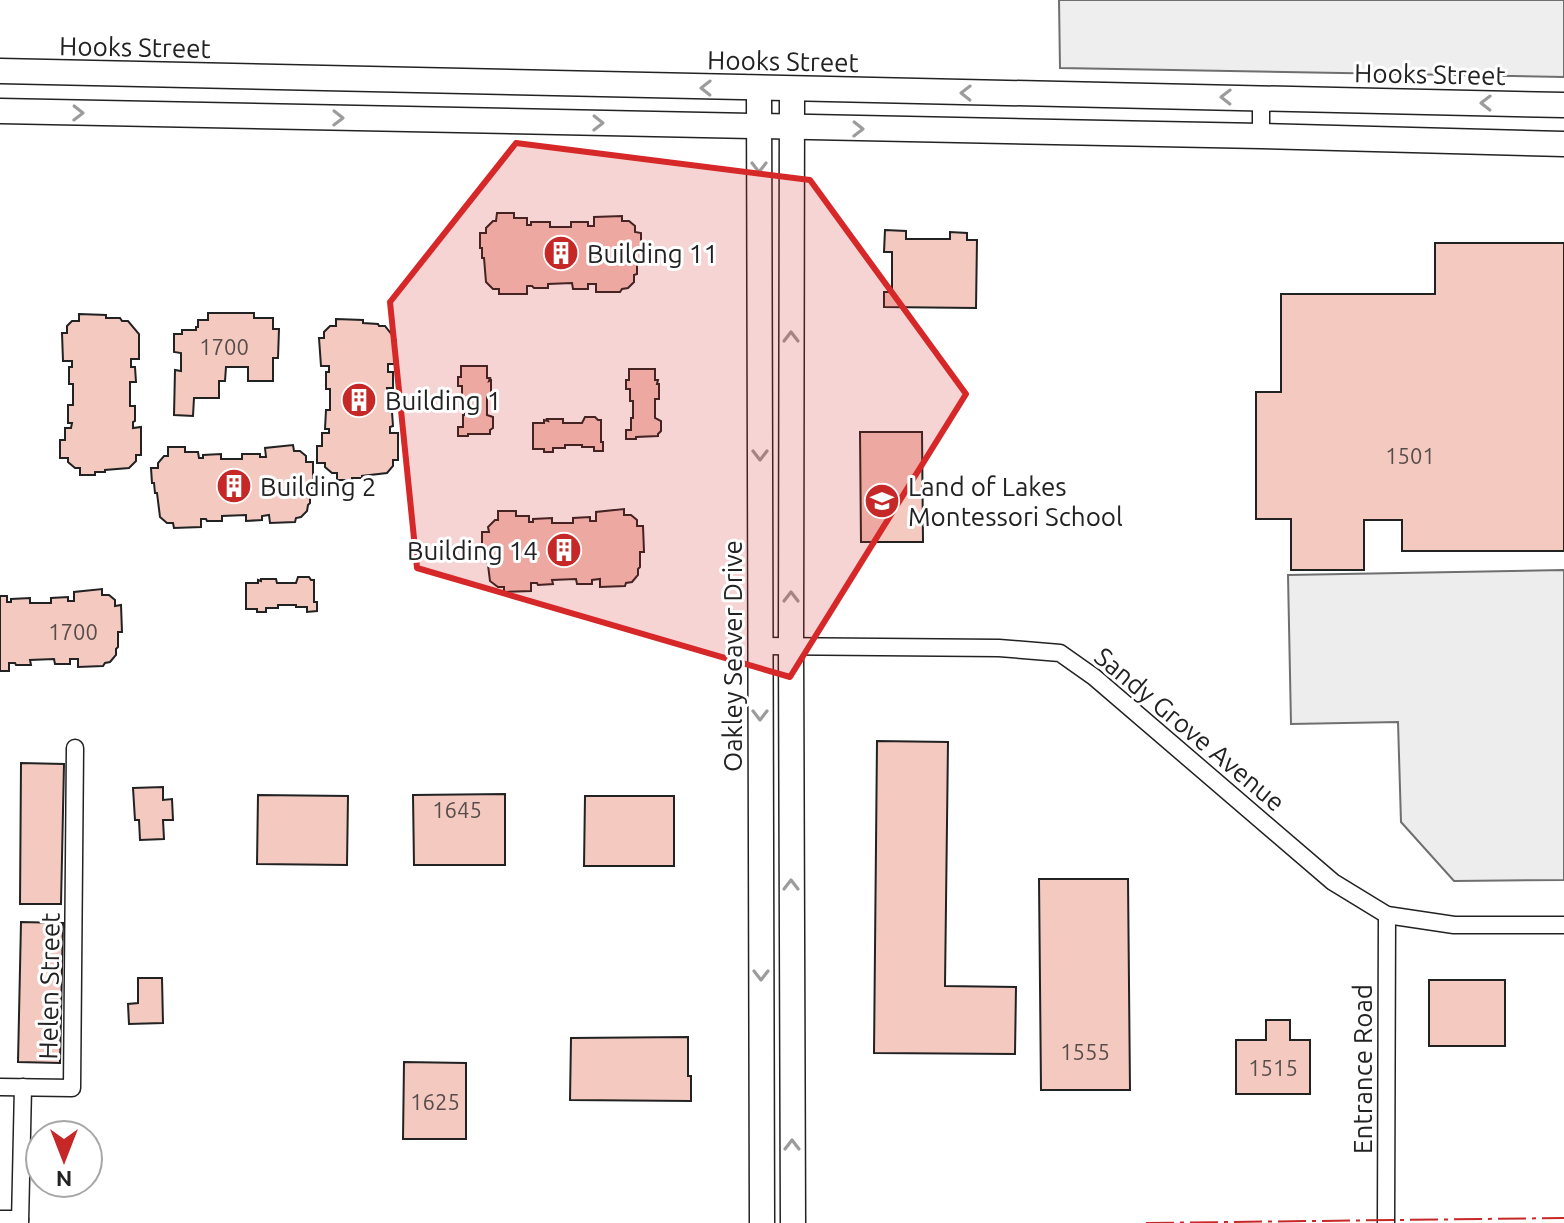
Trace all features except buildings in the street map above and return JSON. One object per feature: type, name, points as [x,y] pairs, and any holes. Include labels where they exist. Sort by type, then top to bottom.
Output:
[{"type":"street","name":"Hooks Street","points":[[0,71],[1564,105]]},
{"type":"street","name":"Oakley Seaver Drive","points":[[759,89],[762,1223]]},
{"type":"street","points":[[792,89],[793,1223]]},
{"type":"street","points":[[1261,98],[1261,136]]},
{"type":"street","points":[[0,111],[1564,144]]},
{"type":"street","points":[[759,421],[791,421]]},
{"type":"street","name":"Sandy Grove Avenue","points":[[760,646],[999,648],[1060,653],[1094,677],[1333,882],[1387,915],[1454,925],[1564,925]]},
{"type":"street","name":"Helen Street","points":[[20,1221],[23,1087],[72,1088],[75,748]]},
{"type":"street","name":"Entrance Road","points":[[1386,1223],[1387,915]]},
{"type":"street","points":[[0,1087],[23,1087]]},
{"type":"street","points":[[0,1219],[20,1221]]},
{"type":"highlighted area","points":[[516,143],[810,180],[966,394],[790,677],[417,568],[390,302]]},
{"type":"shaded area","points":[[1059,0],[1564,0],[1564,77],[1060,68]]},
{"type":"shaded area","points":[[1564,570],[1564,880],[1454,881],[1401,822],[1398,722],[1291,724],[1288,575]]},
{"type":"power","points":[[1146,1223],[1564,1218]]},
{"type":"place","name":"Building 11","points":[[561,253]]},
{"type":"place","name":"Building 1","points":[[359,400]]},
{"type":"place","name":"Building 2","points":[[234,486]]},
{"type":"place","name":"Land of Lakes Montessori School","points":[[882,501]]},
{"type":"place","name":"Building 14","points":[[564,550]]}]
